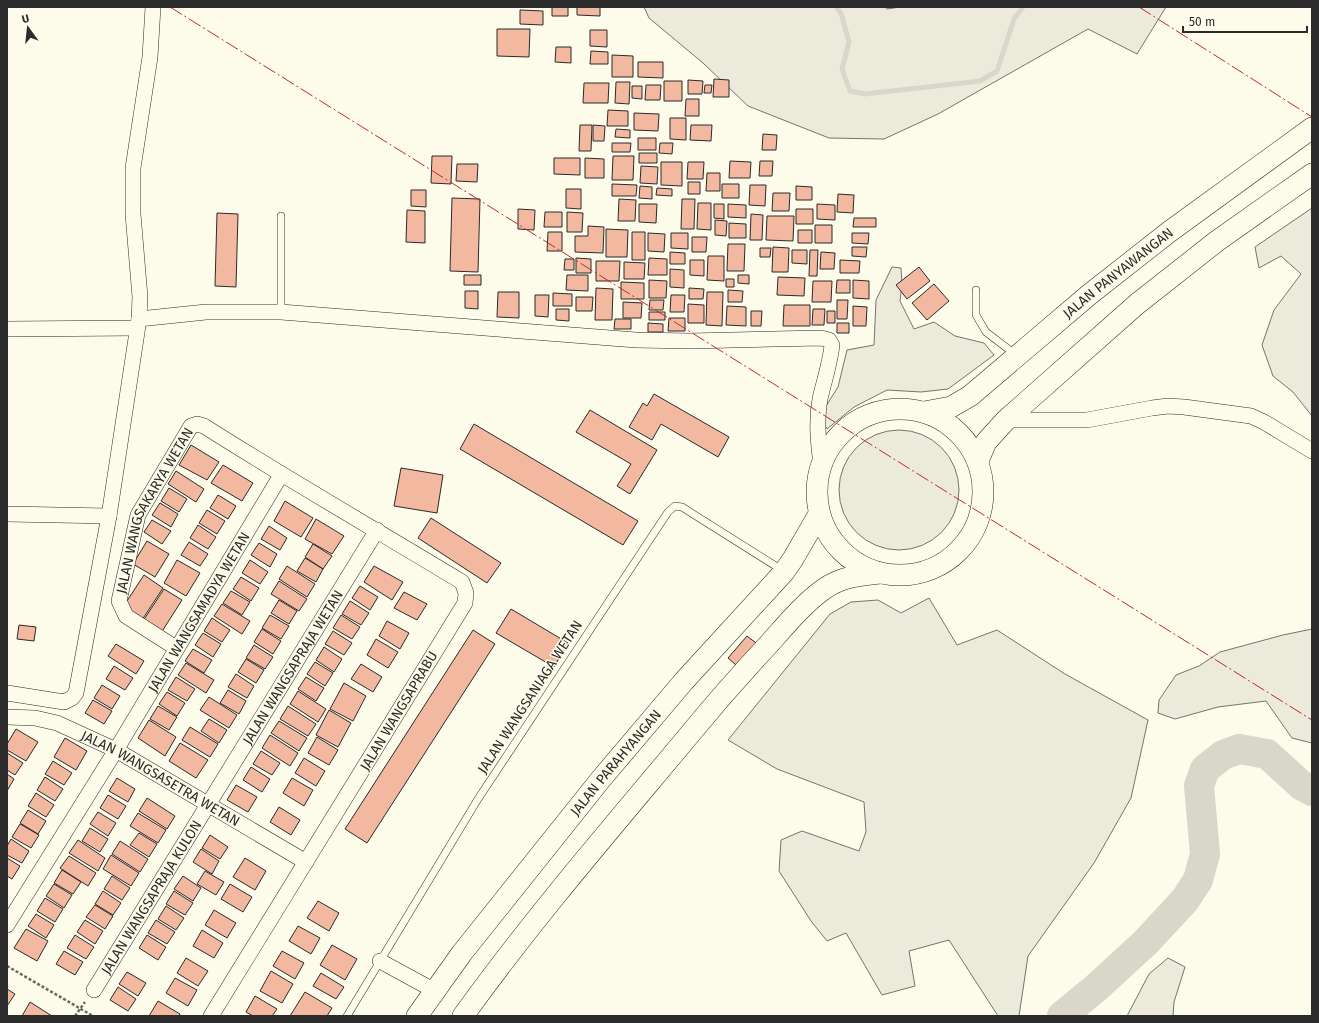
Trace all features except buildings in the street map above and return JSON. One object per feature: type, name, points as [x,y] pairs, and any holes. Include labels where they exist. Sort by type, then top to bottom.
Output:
[{"type":"main road","name":"JALAN PANYAWANGAN","points":[[924,412],[950,407],[961,402],[1090,294],[1169,232],[1312,128]]},
{"type":"main road","points":[[978,461],[986,442],[1006,420],[1137,304],[1217,241],[1312,174]]},
{"type":"main road","points":[[463,1016],[549,901],[594,846],[727,690],[800,609],[824,589],[841,579],[856,575],[880,573],[906,575],[931,569],[954,556],[971,536],[981,512],[984,486],[978,461],[965,440],[947,423],[924,412],[899,409],[874,413],[851,424],[833,441],[821,464],[816,488],[819,514],[827,534],[841,552],[859,565],[880,573]]},
{"type":"main road","name":"JALAN PARAHYANGAN","points":[[417,1016],[462,953],[601,779],[684,681],[784,572],[819,514]]},
{"type":"street","points":[[7,693],[64,702],[72,698],[76,693],[109,516],[138,324],[140,297],[133,214],[133,168],[150,57],[153,7]]},
{"type":"street","points":[[7,329],[138,324],[206,312],[280,312],[636,340],[690,341],[821,338],[829,340],[832,345],[830,364],[820,399],[818,423],[821,464]]},
{"type":"street","points":[[1006,420],[1087,420],[1152,408],[1168,406],[1184,407],[1251,416],[1264,422],[1312,451]]},
{"type":"street","name":"JALAN WANGSAKARYA WETAN","points":[[176,648],[126,616],[119,601],[138,515],[191,426],[197,424],[204,426],[281,475]]},
{"type":"street","name":"JALAN WANGSAPRABU","points":[[211,1016],[465,603],[466,593],[462,582],[377,530],[281,475]]},
{"type":"street","name":"JALAN WANGSAMADYA WETAN","points":[[7,926],[116,750],[281,475]]},
{"type":"street","points":[[7,514],[109,516]]},
{"type":"street","name":"JALAN WANGSAPRAJA WETAN","points":[[209,805],[377,530]]},
{"type":"street","name":"JALAN WANGSASETRA WETAN","points":[[7,717],[35,718],[57,723],[116,750],[306,862]]},
{"type":"street","name":"JALAN WANGSAPRAJA KULON","points":[[94,990],[209,805]]},
{"type":"street","points":[[380,961],[435,991]]},
{"type":"lane","points":[[280,312],[281,216]]},
{"type":"lane","points":[[976,290],[976,315],[986,332],[1017,356]]},
{"type":"lane","name":"JALAN WANGSANIAGA WETAN","points":[[347,1016],[478,799],[668,512],[674,506],[682,507],[784,572]]},
{"type":"path","points":[[7,966],[93,1016]]},
{"type":"shaded area","points":[[644,7],[885,7],[887,9],[900,7],[1166,7],[1137,54],[1088,29],[938,114],[884,139],[829,138],[748,106],[703,63],[649,18]]},
{"type":"shaded area","points":[[1312,208],[1312,416],[1293,392],[1273,376],[1262,345],[1274,310],[1301,274],[1281,256],[1259,268],[1255,247]]},
{"type":"shaded area","points":[[892,267],[901,268],[902,285],[900,301],[914,329],[934,322],[955,336],[984,343],[994,355],[948,389],[921,392],[887,390],[854,407],[827,429],[823,422],[826,406],[838,387],[847,350],[874,345],[876,300]]},
{"type":"shaded area","points":[[899,430],[911,431],[922,435],[932,440],[941,448],[949,457],[954,467],[958,478],[958,502],[954,513],[949,523],[941,532],[932,540],[922,545],[911,549],[899,550],[887,549],[876,545],[866,540],[857,532],[849,523],[844,513],[840,502],[839,490],[840,478],[844,467],[849,457],[857,448],[866,440],[876,435],[887,431]]},
{"type":"shaded area","points":[[929,598],[957,645],[997,630],[1065,674],[1148,720],[1131,798],[1094,863],[1028,956],[1019,1016],[998,1016],[949,940],[909,951],[915,986],[882,995],[846,933],[827,941],[811,921],[779,871],[781,840],[802,831],[859,851],[866,832],[864,802],[777,769],[728,740],[830,614],[851,602],[878,600],[901,613]]},
{"type":"shaded area","points":[[1312,629],[1312,743],[1292,738],[1266,701],[1218,707],[1175,719],[1158,713],[1159,700],[1176,675],[1199,666],[1220,652],[1283,635]]},
{"type":"shaded area","points":[[1168,958],[1185,967],[1174,1002],[1173,1016],[1127,1016],[1149,974]]},
{"type":"waterway","points":[[836,7],[841,13],[849,42],[842,69],[850,91],[865,94],[980,81],[997,71],[1014,19],[1023,7]]},
{"type":"waterway","points":[[1062,1016],[1097,987],[1146,942],[1185,900],[1198,880],[1205,854],[1199,786],[1205,769],[1223,755],[1239,749],[1267,754],[1301,785],[1312,791]]},
{"type":"power","points":[[170,7],[1312,720]]},
{"type":"power","points":[[1139,7],[1312,117]]}]
